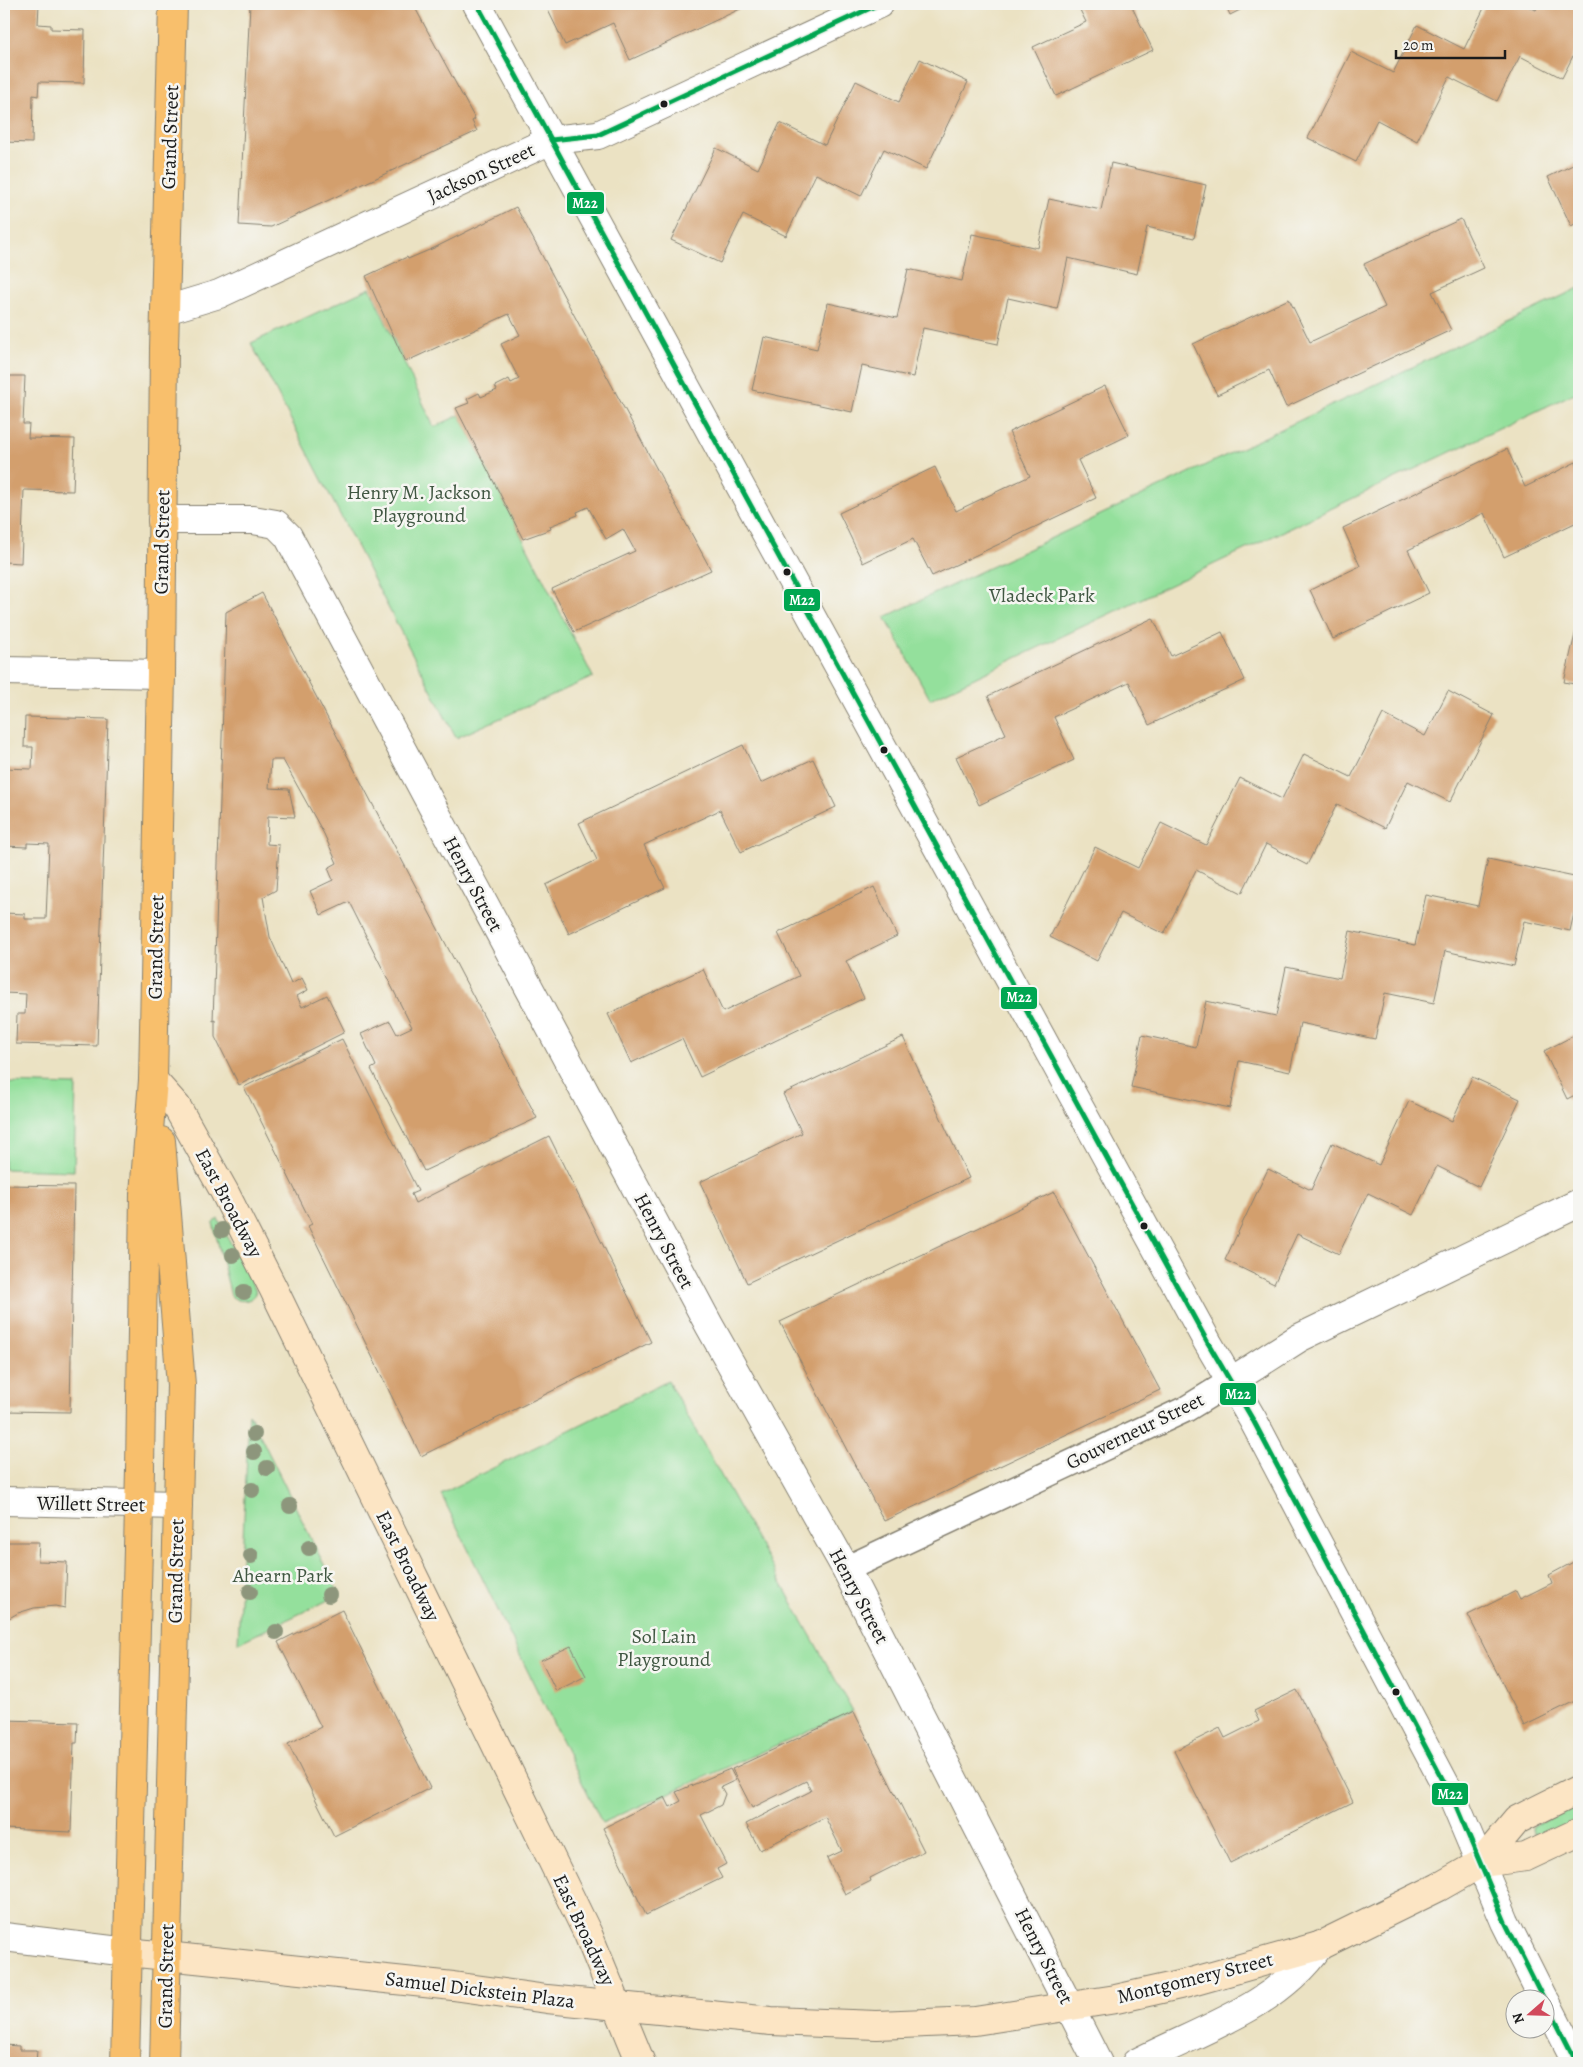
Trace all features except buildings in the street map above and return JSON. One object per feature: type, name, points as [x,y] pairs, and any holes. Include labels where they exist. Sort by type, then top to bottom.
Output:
[{"type":"main road","name":"Grand Street","points":[[125,2063],[139,1505],[144,1194],[153,1080],[173,4]]},
{"type":"main road","name":"Grand Street","points":[[153,1080],[162,1156],[182,1385],[164,2063]]},
{"type":"main road","name":"East Broadway","points":[[153,1080],[165,1092],[181,1114],[224,1191],[273,1288],[588,1934],[641,2063]]},
{"type":"main road","name":"Montgomery Street","points":[[1070,2007],[1188,1983],[1319,1946],[1439,1887],[1481,1863],[1517,1820],[1579,1789]]},
{"type":"main road","name":"Montgomery Street","points":[[1481,1863],[1526,1857],[1579,1832]]},
{"type":"main road","name":"Samuel Dickstein Plaza","points":[[128,1952],[453,1986],[546,1999],[771,2020],[877,2025],[976,2021],[1070,2007]]},
{"type":"street","points":[[477,4],[1230,1382],[1253,1420],[1454,1801],[1505,1922],[1539,1990]]},
{"type":"street","name":"Jackson Street","points":[[166,310],[220,294],[551,140],[598,135],[879,4]]},
{"type":"street","name":"Henry Street","points":[[162,520],[253,520],[276,524],[288,536],[709,1325],[846,1569],[1098,2063]]},
{"type":"street","points":[[4,671],[161,674]]},
{"type":"street","name":"Gouverneur Street","points":[[846,1569],[1186,1409],[1299,1338],[1579,1203]]},
{"type":"street","name":"Willett Street","points":[[4,1501],[178,1505]]},
{"type":"street","points":[[4,1937],[128,1952]]},
{"type":"street","name":"Montgomery Street","points":[[1136,2063],[1255,2005],[1278,1989],[1302,1967],[1319,1946]]},
{"type":"street","points":[[1556,2022],[1577,2063]]},
{"type":"green space","name":"Henry M. Jackson Playground","points":[[370,288],[434,427],[460,415],[593,677],[456,738],[251,343]]},
{"type":"green space","name":"Vladeck Park","points":[[1579,288],[1579,391],[930,699],[885,617]]},
{"type":"green space","points":[[4,1083],[76,1085],[74,1171],[4,1169]]},
{"type":"green space","points":[[218,1219],[255,1289],[256,1294],[248,1300],[241,1301],[231,1296],[213,1223]]},
{"type":"green space","name":"Sol Lain Playground","points":[[668,1381],[853,1711],[602,1823],[441,1494]]},
{"type":"green space","name":"Ahearn Park","points":[[249,1413],[339,1595],[238,1643]]},
{"type":"green space","points":[[1579,1801],[1579,1820],[1537,1839],[1532,1829],[1533,1826]]},
{"type":"transit line","name":"M22","points":[[477,4],[1208,1343],[1253,1420],[1454,1801],[1505,1922],[1539,1990]]},
{"type":"transit line","name":"M22","points":[[551,140],[598,135],[879,4]]},
{"type":"transit line","name":"M22","points":[[1556,2022],[1577,2063]]}]
